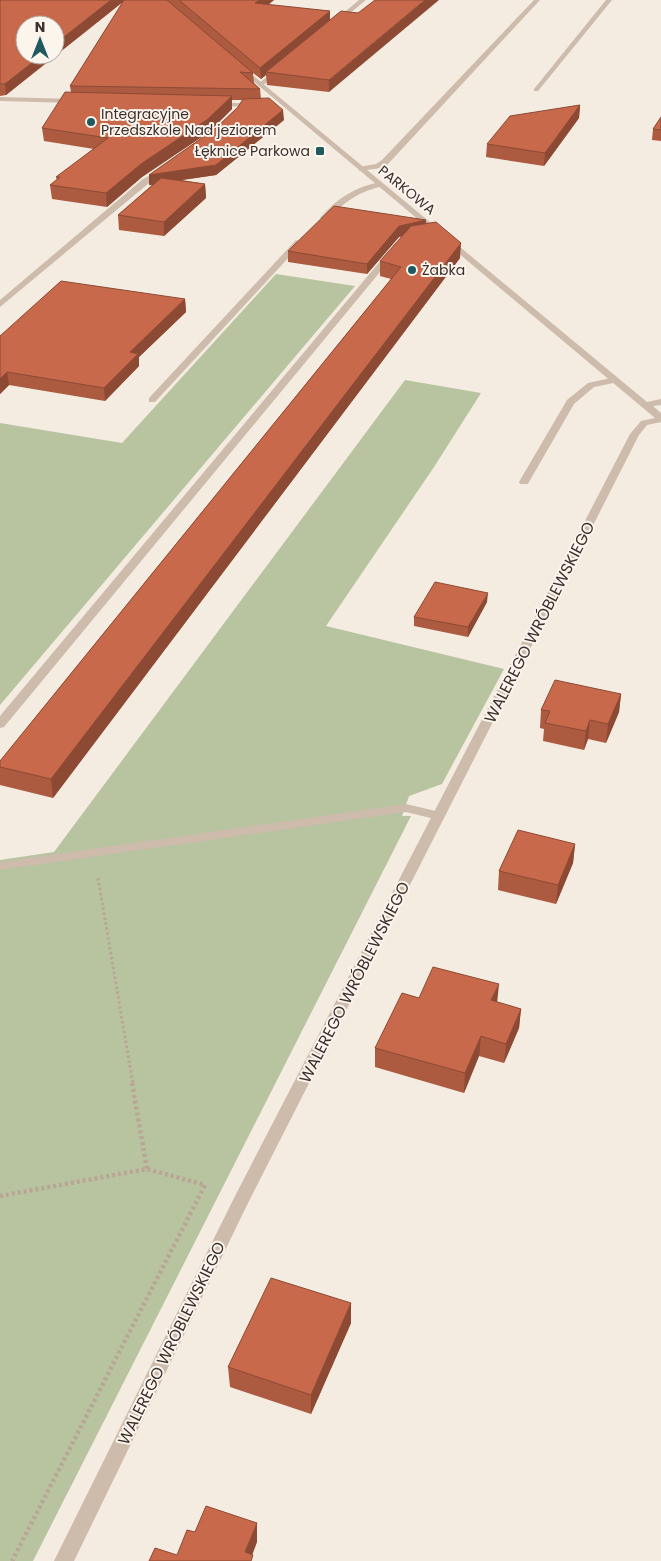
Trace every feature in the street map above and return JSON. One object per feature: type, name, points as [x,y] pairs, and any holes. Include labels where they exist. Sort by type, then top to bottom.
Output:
[{"type":"street","points":[[334,24],[363,0]]},
{"type":"street","points":[[362,169],[378,166],[385,162],[537,0]]},
{"type":"street","points":[[536,90],[609,0]]},
{"type":"street","name":"PARKOWA","points":[[234,62],[661,418]]},
{"type":"street","points":[[260,85],[282,66]]},
{"type":"street","points":[[0,99],[82,101]]},
{"type":"street","points":[[210,104],[282,103]]},
{"type":"street","points":[[236,114],[240,105]]},
{"type":"street","points":[[0,304],[146,181],[170,167]]},
{"type":"street","points":[[316,225],[354,190],[380,184]]},
{"type":"street","points":[[422,234],[438,232]]},
{"type":"street","points":[[152,400],[303,238]]},
{"type":"street","points":[[0,724],[397,248]]},
{"type":"street","points":[[524,482],[570,402],[591,385],[615,380]]},
{"type":"street","points":[[646,405],[661,402]]},
{"type":"street","name":"WALEREGO WRÓBLEWSKIEGO","points":[[64,1561],[241,1201],[635,434],[644,422],[661,418]]},
{"type":"street","points":[[0,866],[406,808],[440,816]]},
{"type":"path","points":[[97,873],[146,1169]]},
{"type":"path","points":[[0,1196],[146,1169],[205,1185],[12,1561]]},
{"type":"green space","points":[[276,274],[355,286],[0,705],[0,423],[122,443]]},
{"type":"green space","points":[[405,380],[481,393],[434,467],[326,626],[504,669],[442,784],[409,796],[402,816],[411,816],[33,1561],[0,1561],[0,860],[54,852]]},
{"type":"building","points":[[0,0],[111,0],[65,36],[65,15],[15,15],[15,65],[29,65],[5,84],[0,84]]},
{"type":"building","points":[[124,0],[167,0],[253,73],[240,72],[260,89],[70,86]]},
{"type":"building","points":[[179,0],[260,0],[255,3],[330,11],[260,68]]},
{"type":"building","points":[[375,0],[425,0],[329,80],[266,72],[341,11],[358,13]]},
{"type":"building","points":[[65,92],[232,96],[208,119],[141,164],[106,193],[50,185],[60,177],[56,177],[108,138],[42,128]]},
{"type":"building","points":[[269,98],[283,110],[216,165],[149,175],[216,128],[238,107],[243,99]]},
{"type":"building","points":[[580,105],[545,153],[487,144],[510,116]]},
{"type":"building","points":[[661,117],[661,130],[653,129]]},
{"type":"building","points":[[161,178],[205,184],[164,222],[118,215]]},
{"type":"building","points":[[334,206],[426,220],[399,226],[367,264],[288,251]]},
{"type":"building","points":[[436,222],[461,243],[51,779],[0,767],[0,761],[401,267],[380,261],[411,226]]},
{"type":"building","points":[[61,281],[185,299],[130,352],[138,354],[104,388],[7,372],[0,379],[0,336]]},
{"type":"building","points":[[435,582],[488,593],[468,627],[414,617]]},
{"type":"building","points":[[555,680],[621,694],[608,724],[590,720],[586,731],[545,723],[550,711],[541,710]]},
{"type":"building","points":[[518,830],[575,844],[558,885],[499,871]]},
{"type":"building","points":[[433,967],[499,984],[491,1000],[521,1009],[506,1044],[481,1036],[465,1073],[375,1048],[402,993],[419,998]]},
{"type":"building","points":[[271,1278],[351,1303],[311,1395],[228,1367]]},
{"type":"building","points":[[206,1506],[257,1523],[245,1552],[253,1555],[251,1561],[149,1561],[155,1548],[177,1555],[187,1530],[195,1532]]},
{"type":"place","name":"Integracyjne Przedszkole Nad jeziorem","points":[[91,122]]},
{"type":"place","name":"Łęknice Parkowa","points":[[320,151]]},
{"type":"place","name":"Żabka","points":[[412,270]]}]
